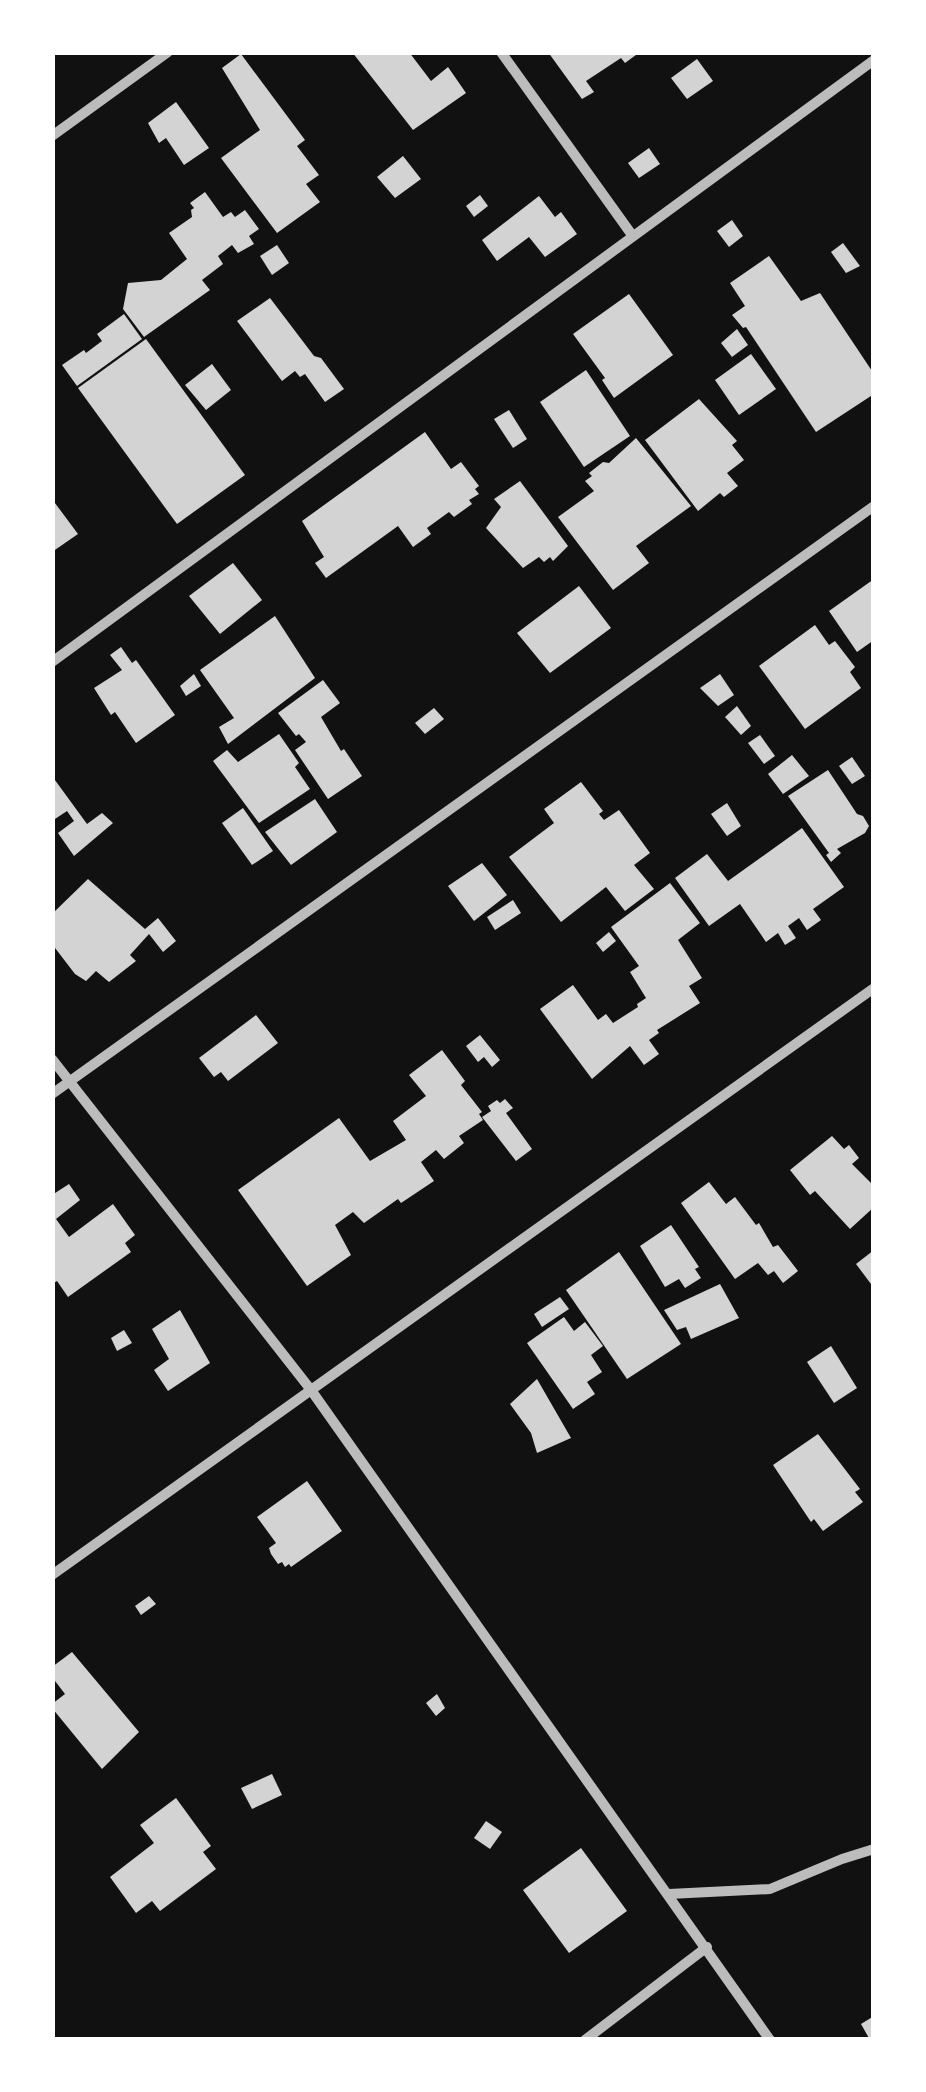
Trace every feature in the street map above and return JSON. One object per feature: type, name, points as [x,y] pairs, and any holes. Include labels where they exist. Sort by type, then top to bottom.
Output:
[{"type":"street","points":[[52,136],[168,52]]},
{"type":"street","points":[[501,52],[632,235]]},
{"type":"street","points":[[52,662],[874,60]]},
{"type":"street","points":[[52,1094],[874,506]]},
{"type":"street","points":[[52,1575],[874,988]]},
{"type":"street","points":[[52,1060],[311,1390],[770,2040]]},
{"type":"street","points":[[668,1894],[770,1890],[842,1858],[874,1849]]},
{"type":"street","points":[[585,2040],[706,1948]]},
{"type":"building","points":[[352,52],[409,52],[431,81],[448,67],[466,93],[413,130]]},
{"type":"building","points":[[548,52],[640,52],[625,63],[621,58],[586,81],[594,92],[582,99]]},
{"type":"building","points":[[241,54],[305,140],[297,146],[319,175],[306,184],[320,202],[277,233],[221,158],[260,130],[222,68]]},
{"type":"building","points":[[697,59],[713,81],[687,99],[671,78]]},
{"type":"building","points":[[176,102],[209,148],[184,165],[166,138],[159,143],[148,123]]},
{"type":"building","points":[[649,148],[660,164],[639,178],[628,163]]},
{"type":"building","points":[[403,156],[421,179],[395,198],[377,177]]},
{"type":"building","points":[[205,192],[223,217],[231,212],[235,217],[245,210],[259,229],[249,236],[254,244],[238,253],[232,245],[218,256],[223,264],[202,280],[210,290],[144,337],[123,309],[128,283],[161,280],[187,259],[169,233],[192,217],[194,208],[190,203]]},
{"type":"building","points":[[480,195],[488,206],[474,217],[466,206]]},
{"type":"building","points":[[539,196],[555,217],[561,212],[577,234],[545,257],[529,237],[497,261],[482,240]]},
{"type":"building","points":[[732,220],[743,236],[729,247],[717,231]]},
{"type":"building","points":[[843,243],[860,266],[846,273],[831,252]]},
{"type":"building","points":[[277,245],[289,263],[272,275],[260,256]]},
{"type":"building","points":[[769,256],[801,301],[820,293],[874,374],[874,394],[816,432],[746,327],[732,315],[745,306],[730,283]]},
{"type":"building","points":[[629,294],[673,355],[614,398],[602,380],[605,378],[573,334]]},
{"type":"building","points":[[270,298],[344,389],[325,402],[305,374],[300,377],[295,371],[282,381],[237,321]]},
{"type":"building","points":[[124,314],[142,339],[77,386],[62,365],[102,341],[97,334]]},
{"type":"building","points":[[737,329],[748,345],[732,357],[721,343]]},
{"type":"building","points":[[146,339],[245,475],[177,524],[78,388]]},
{"type":"building","points":[[751,354],[776,389],[739,415],[715,380]]},
{"type":"building","points":[[212,364],[231,390],[206,410],[185,385]]},
{"type":"building","points":[[586,370],[630,436],[584,467],[540,402]]},
{"type":"building","points":[[699,399],[737,441],[732,445],[744,460],[727,473],[738,486],[724,497],[720,493],[698,511],[645,440]]},
{"type":"building","points":[[509,410],[527,439],[513,448],[494,419]]},
{"type":"building","points":[[425,432],[451,469],[461,462],[479,486],[475,489],[479,494],[454,517],[449,512],[427,528],[431,534],[413,547],[398,526],[326,578],[315,563],[324,557],[302,521]]},
{"type":"building","points":[[636,438],[691,506],[636,546],[649,563],[613,590],[558,517],[594,491],[585,481],[592,476],[589,473],[603,462],[609,463]]},
{"type":"building","points":[[520,481],[568,546],[553,561],[550,557],[544,562],[539,557],[523,568],[486,528],[501,507],[494,499]]},
{"type":"building","points":[[52,499],[78,534],[52,552]]},
{"type":"building","points":[[233,563],[262,600],[220,634],[189,596]]},
{"type":"building","points":[[874,579],[874,640],[857,652],[829,611]]},
{"type":"building","points":[[579,586],[611,628],[550,673],[517,633]]},
{"type":"building","points":[[275,616],[315,678],[228,744],[219,727],[234,718],[200,670]]},
{"type":"building","points":[[815,625],[829,645],[835,641],[855,667],[850,672],[861,688],[805,729],[759,666]]},
{"type":"building","points":[[121,647],[132,663],[136,660],[175,715],[136,743],[94,688],[122,670],[110,655]]},
{"type":"building","points":[[194,674],[201,686],[186,696],[180,686]]},
{"type":"building","points":[[720,674],[734,695],[718,706],[700,688]]},
{"type":"building","points":[[323,680],[340,703],[321,717],[362,776],[328,799],[295,750],[306,742],[299,734],[296,736],[278,713]]},
{"type":"building","points":[[737,706],[751,726],[741,735],[725,717]]},
{"type":"building","points":[[434,708],[444,719],[425,734],[415,723]]},
{"type":"building","points":[[279,734],[299,763],[295,767],[310,789],[259,823],[213,761],[227,750],[238,762]]},
{"type":"building","points":[[760,735],[775,756],[764,764],[748,743]]},
{"type":"building","points":[[792,755],[809,776],[783,794],[768,774]]},
{"type":"building","points":[[852,757],[865,776],[852,784],[839,766]]},
{"type":"building","points":[[828,770],[869,826],[865,833],[837,849],[841,853],[831,862],[826,855],[829,853],[788,796]]},
{"type":"building","points":[[52,776],[87,824],[102,813],[113,823],[74,856],[58,833],[74,821],[67,811],[52,821]]},
{"type":"building","points":[[581,782],[603,811],[599,814],[604,820],[619,810],[650,853],[634,865],[654,889],[625,911],[606,887],[561,922],[509,857],[554,823],[544,809]]},
{"type":"building","points":[[315,799],[337,832],[291,865],[265,832]]},
{"type":"building","points":[[727,803],[741,826],[727,836],[711,814]]},
{"type":"building","points":[[243,808],[273,851],[252,865],[222,823]]},
{"type":"building","points":[[802,828],[844,887],[813,909],[821,920],[807,930],[799,918],[788,926],[796,938],[785,945],[778,933],[766,942],[740,904],[709,926],[675,878],[707,854],[728,881]]},
{"type":"building","points":[[482,863],[507,895],[474,921],[448,886]]},
{"type":"building","points":[[88,879],[145,929],[158,918],[176,941],[163,952],[149,934],[130,955],[136,961],[109,982],[96,971],[86,981],[75,974],[52,944],[52,914]]},
{"type":"building","points":[[670,883],[700,923],[678,940],[702,978],[689,986],[700,1003],[657,1030],[659,1033],[649,1040],[659,1054],[644,1065],[630,1046],[592,1079],[540,1009],[573,985],[598,1020],[606,1014],[613,1023],[638,1007],[646,998],[630,972],[639,966],[611,927]]},
{"type":"building","points":[[513,900],[521,913],[495,930],[487,917]]},
{"type":"building","points":[[609,932],[616,941],[603,952],[596,943]]},
{"type":"building","points":[[256,1015],[278,1043],[228,1081],[221,1072],[214,1077],[199,1058]]},
{"type":"building","points":[[480,1035],[500,1060],[492,1067],[484,1057],[478,1062],[466,1046]]},
{"type":"building","points":[[442,1050],[465,1081],[461,1085],[482,1112],[479,1114],[483,1120],[459,1136],[464,1143],[444,1159],[436,1150],[421,1162],[434,1181],[401,1203],[398,1199],[364,1223],[353,1212],[335,1225],[351,1255],[307,1286],[238,1190],[339,1118],[370,1161],[406,1140],[393,1121],[426,1096],[409,1075]]},
{"type":"building","points":[[505,1099],[513,1108],[506,1113],[532,1149],[516,1161],[482,1117],[491,1111],[488,1106]]},
{"type":"building","points":[[832,1136],[844,1149],[849,1145],[859,1158],[852,1164],[874,1186],[874,1207],[850,1229],[815,1191],[810,1195],[790,1170]]},
{"type":"building","points":[[709,1182],[726,1204],[735,1197],[756,1225],[759,1223],[773,1247],[778,1245],[798,1271],[783,1283],[774,1271],[768,1275],[758,1263],[735,1279],[681,1203]]},
{"type":"building","points":[[69,1184],[80,1200],[56,1219],[69,1237],[113,1204],[135,1235],[125,1243],[131,1252],[68,1297],[57,1281],[52,1284],[52,1195]]},
{"type":"building","points":[[671,1225],[699,1267],[695,1269],[701,1278],[685,1288],[679,1279],[665,1287],[640,1246]]},
{"type":"building","points":[[874,1250],[874,1288],[856,1264]]},
{"type":"building","points":[[619,1252],[681,1344],[627,1379],[566,1290]]},
{"type":"building","points":[[720,1284],[739,1318],[691,1339],[686,1327],[677,1330],[664,1310]]},
{"type":"building","points":[[560,1297],[569,1309],[542,1327],[534,1314]]},
{"type":"building","points":[[180,1310],[210,1363],[168,1391],[154,1370],[169,1359],[152,1329]]},
{"type":"building","points":[[564,1317],[574,1331],[585,1322],[603,1346],[591,1355],[602,1372],[587,1382],[595,1394],[573,1409],[527,1343]]},
{"type":"building","points":[[124,1330],[132,1343],[117,1351],[111,1338]]},
{"type":"building","points":[[831,1346],[857,1388],[834,1403],[807,1362]]},
{"type":"building","points":[[537,1379],[571,1438],[537,1453],[531,1433],[510,1404]]},
{"type":"building","points":[[818,1434],[860,1489],[855,1492],[863,1502],[823,1531],[814,1519],[811,1522],[773,1465]]},
{"type":"building","points":[[307,1481],[342,1531],[291,1567],[285,1567],[271,1554],[269,1548],[276,1543],[257,1517]]},
{"type":"building","points":[[149,1596],[156,1604],[141,1615],[135,1606]]},
{"type":"building","points":[[72,1652],[139,1732],[102,1769],[52,1708],[65,1694],[52,1677],[52,1667]]},
{"type":"building","points":[[437,1694],[445,1708],[436,1716],[426,1703]]},
{"type":"building","points":[[272,1774],[282,1795],[252,1809],[241,1788]]},
{"type":"building","points":[[176,1798],[211,1846],[203,1852],[216,1869],[160,1911],[152,1901],[136,1913],[110,1877],[154,1843],[140,1825]]},
{"type":"building","points":[[486,1821],[502,1832],[490,1849],[474,1838]]},
{"type":"building","points":[[581,1848],[627,1911],[569,1953],[523,1890]]},
{"type":"building","points":[[874,2016],[874,2040],[870,2040],[861,2024]]}]
